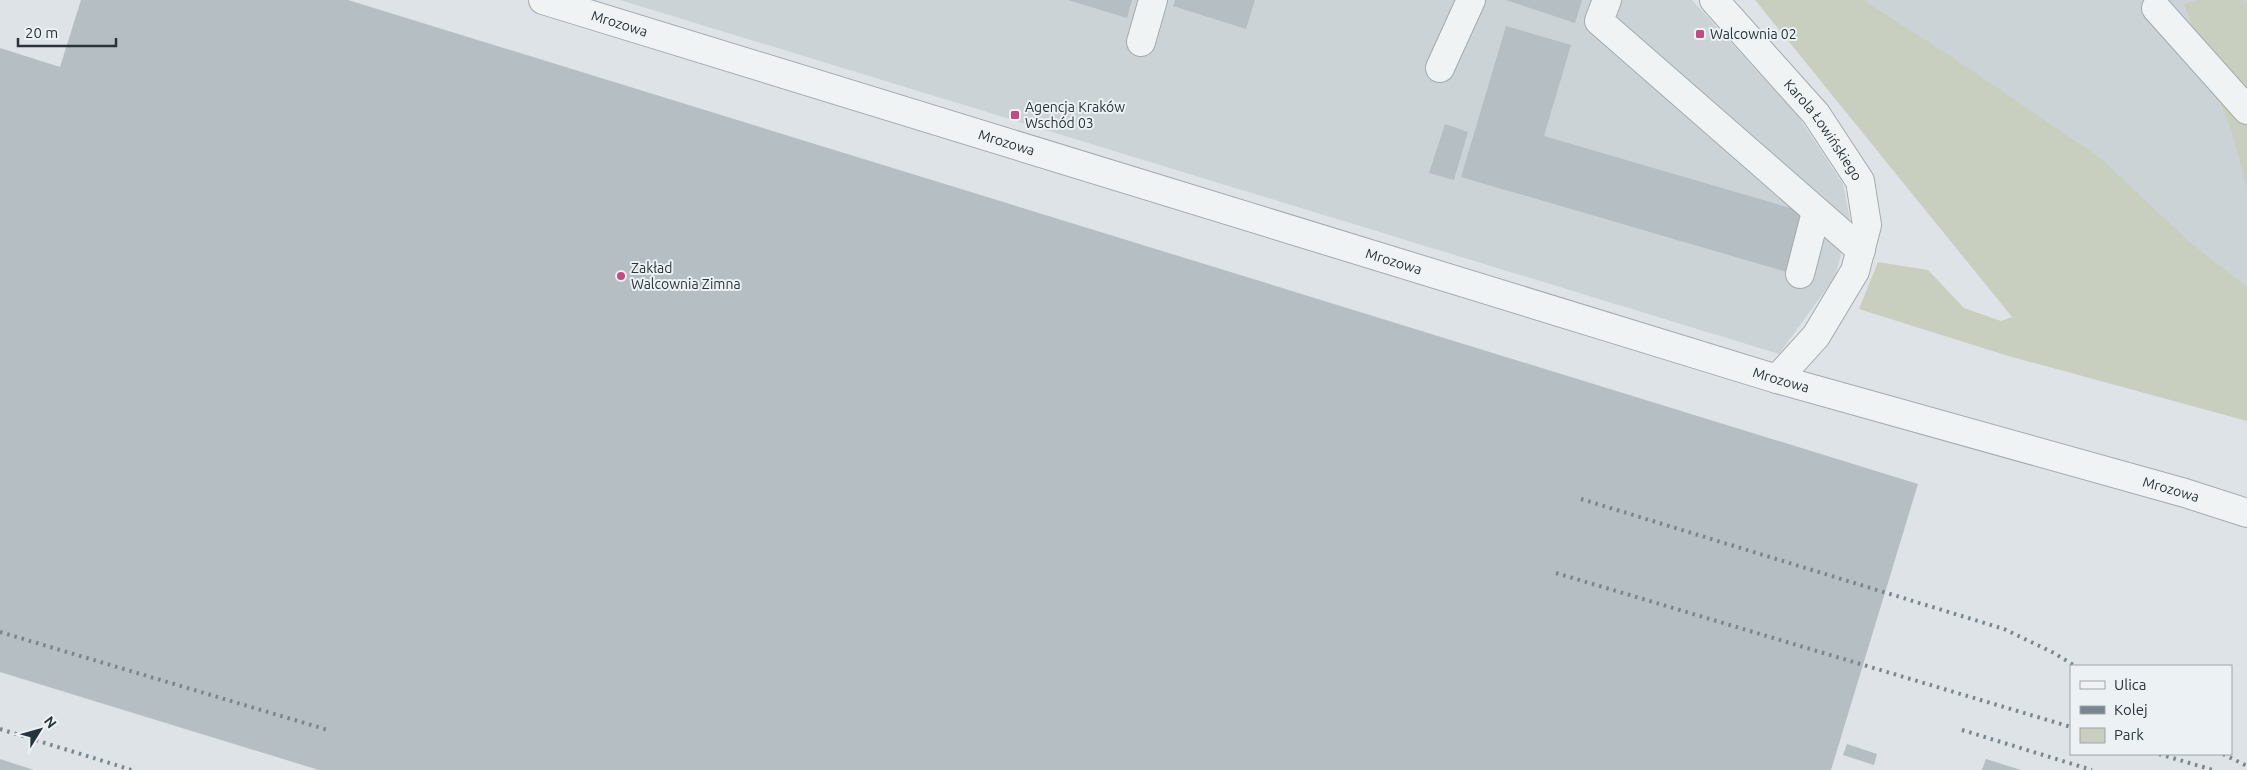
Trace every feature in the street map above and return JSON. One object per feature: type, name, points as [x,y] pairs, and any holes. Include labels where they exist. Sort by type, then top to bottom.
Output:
[{"type":"street","name":"Mrozowa","points":[[543,0],[1777,379],[2185,492],[2247,513]]},
{"type":"street","points":[[1141,42],[1153,0]]},
{"type":"street","points":[[1440,68],[1471,0]]},
{"type":"street","points":[[1607,0],[1599,21],[1861,250]]},
{"type":"street","name":"Karola Łowińskiego","points":[[1714,0],[1816,114],[1860,181],[1867,225],[1854,271],[1816,336],[1777,379]]},
{"type":"street","points":[[2159,3],[2247,110]]},
{"type":"street","points":[[1800,274],[1816,212]]},
{"type":"shaded area","points":[[620,0],[1692,0],[1798,116],[1843,184],[1850,220],[1835,277],[1779,354]]},
{"type":"shaded area","points":[[1796,0],[2247,0],[2247,325]]},
{"type":"green space","points":[[1755,0],[1863,0],[1952,57],[2100,158],[2192,244],[2247,287],[2247,421],[2005,355],[1859,309],[1878,262],[1928,270],[1964,308],[2001,321],[2012,317]]},
{"type":"green space","points":[[2199,0],[2241,0],[2247,3],[2247,188],[2233,136],[2184,4]]},
{"type":"building","name":"Zakład Walcownia Zimna","points":[[81,0],[348,0],[1918,484],[1831,770],[319,770],[0,672],[0,48],[60,67]]},
{"type":"building","points":[[1068,0],[1132,0],[1127,18]]},
{"type":"building","points":[[1175,0],[1255,0],[1246,29],[1173,6]]},
{"type":"building","points":[[1506,0],[1582,0],[1575,23]]},
{"type":"building","points":[[1506,26],[1571,45],[1544,136],[1804,212],[1787,272],[1461,177]]},
{"type":"building","points":[[1445,124],[1468,132],[1454,180],[1429,173]]},
{"type":"building","points":[[1847,744],[1877,754],[1874,765],[1843,755]]},
{"type":"building","points":[[0,759],[34,770],[0,770]]},
{"type":"building","points":[[1986,759],[2021,770],[1982,770]]},
{"type":"railway","points":[[1581,499],[2004,629],[2054,653],[2073,665]]},
{"type":"railway","points":[[1556,573],[2070,727]]},
{"type":"railway","points":[[0,632],[328,730]]},
{"type":"railway","points":[[0,729],[132,770]]},
{"type":"railway","points":[[1962,730],[2092,770]]},
{"type":"railway","points":[[2162,755],[2213,770]]},
{"type":"railway","points":[[2225,755],[2247,766]]},
{"type":"place","name":"Walcownia 02","points":[[1700,34]]},
{"type":"place","name":"Agencja Kraków Wschód 03","points":[[1015,115]]},
{"type":"place","name":"Zakład Walcownia Zimna","points":[[621,276]]}]
